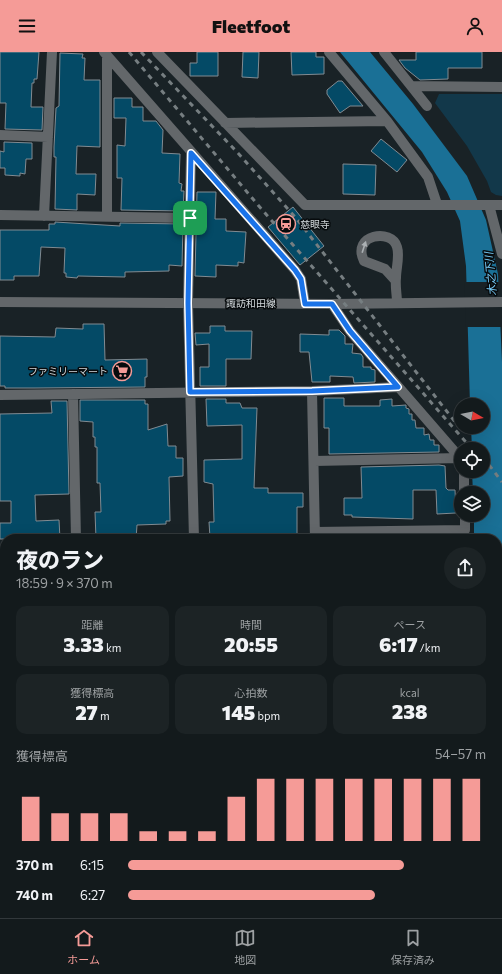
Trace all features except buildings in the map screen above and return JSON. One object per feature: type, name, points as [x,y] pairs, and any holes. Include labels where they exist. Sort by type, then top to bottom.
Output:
[{"type":"street","points":[[44,216],[52,52]]},
{"type":"street","points":[[157,52],[305,205],[502,205]]},
{"type":"street","points":[[329,52],[387,121],[428,177],[441,204]]},
{"type":"street","points":[[384,52],[427,106]]},
{"type":"street","points":[[106,54],[191,153],[295,270],[301,279],[305,304]]},
{"type":"street","points":[[106,54],[107,217]]},
{"type":"street","points":[[412,86],[502,87]]},
{"type":"street","points":[[225,123],[387,121]]},
{"type":"street","points":[[0,135],[48,137]]},
{"type":"street","points":[[191,153],[188,303],[194,534]]},
{"type":"street","points":[[486,204],[502,254]]},
{"type":"street","points":[[0,215],[190,218]]},
{"type":"street","points":[[395,280],[385,269],[364,261],[362,247],[365,241],[370,237],[387,237],[394,240],[397,246],[395,280],[397,303]]},
{"type":"street","name":"諏訪和田線","points":[[0,302],[305,304],[502,302]]},
{"type":"street","points":[[332,304],[350,331],[454,451]]},
{"type":"street","points":[[0,394],[312,391],[398,387]]},
{"type":"street","points":[[312,391],[315,534]]},
{"type":"street","points":[[73,394],[76,534]]},
{"type":"street","points":[[314,461],[454,458]]},
{"type":"street","points":[[415,534],[465,530],[465,522]]},
{"type":"shaded area","points":[[439,94],[502,94],[502,196],[491,192],[487,181],[467,146],[435,103]]},
{"type":"water","name":"木之下川","points":[[340,52],[370,52],[413,104],[467,176],[486,220],[498,274],[502,362],[502,534],[474,534],[474,522],[490,522],[490,486],[473,486],[472,478],[490,478],[490,442],[472,442],[471,434],[490,434],[490,398],[470,398],[466,266],[460,221],[447,192],[422,152]]},
{"type":"pier","points":[[464,282],[500,282],[502,327],[466,327]]},
{"type":"railway","points":[[129,52],[258,205],[466,442]]},
{"type":"railway","points":[[141,52],[237,152],[296,218],[454,421]]},
{"type":"railway","points":[[490,466],[502,482]]},
{"type":"place","name":"慈眼寺","points":[[286,224]]},
{"type":"place","name":"ファミリーマート","points":[[122,371]]},
{"type":"route","points":[[191,153],[295,270],[301,279],[305,304],[332,304],[350,331],[398,387],[312,391],[190,392],[188,303],[190,218],[191,153]]}]
